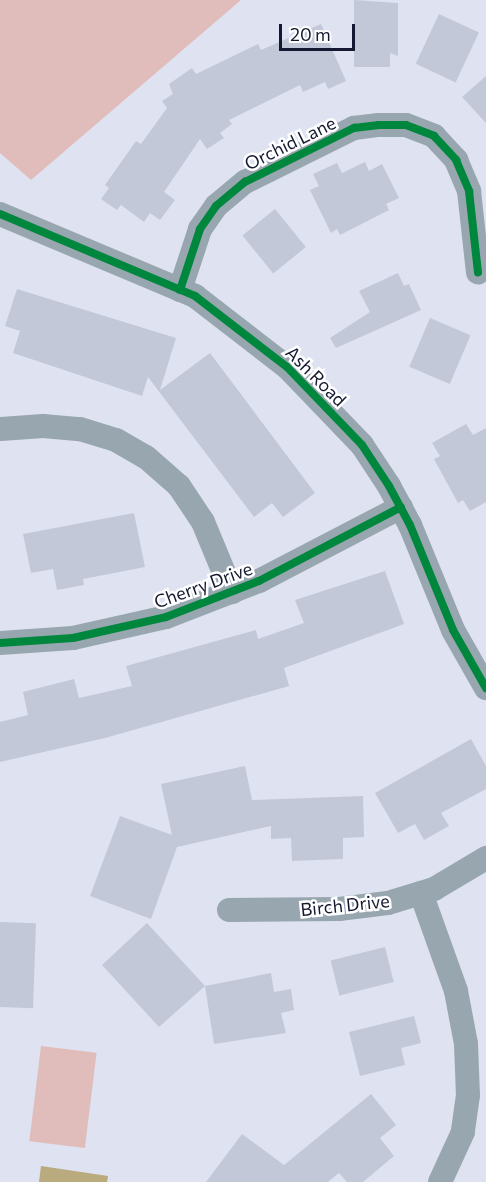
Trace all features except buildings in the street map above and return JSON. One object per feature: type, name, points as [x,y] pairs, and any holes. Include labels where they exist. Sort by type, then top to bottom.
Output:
[{"type":"street","name":"Orchid Lane","points":[[180,290],[200,229],[223,200],[245,182],[354,128],[378,124],[406,124],[434,136],[456,160],[469,191],[478,273]]},
{"type":"street","name":"Ash Road","points":[[0,214],[195,296],[287,366],[362,446],[400,507],[453,630],[485,685]]},
{"type":"street","points":[[1,429],[43,426],[80,429],[116,440],[146,457],[179,486],[203,522],[232,592]]},
{"type":"street","name":"Cherry Drive","points":[[0,643],[84,635],[166,616],[232,592],[400,507]]},
{"type":"street","name":"Birch Drive","points":[[229,910],[339,909],[388,903],[421,893],[486,858]]},
{"type":"street","points":[[421,893],[456,991],[466,1044],[468,1095],[463,1132],[440,1182]]},
{"type":"shaded area","points":[[0,0],[241,0],[31,180],[0,153]]},
{"type":"shaded area","points":[[41,1046],[97,1053],[85,1148],[29,1141]]},
{"type":"shaded area","points":[[41,1166],[108,1176],[107,1182],[39,1182]]},
{"type":"cycle path","points":[[180,290],[200,229],[216,206],[245,182],[354,128],[379,125],[406,125],[434,136],[456,160],[469,191],[478,273]]},
{"type":"cycle path","points":[[0,214],[195,296],[287,367],[362,445],[389,486],[410,525],[453,630],[486,688]]},
{"type":"cycle path","points":[[0,643],[73,638],[166,617],[259,581],[401,507]]}]
